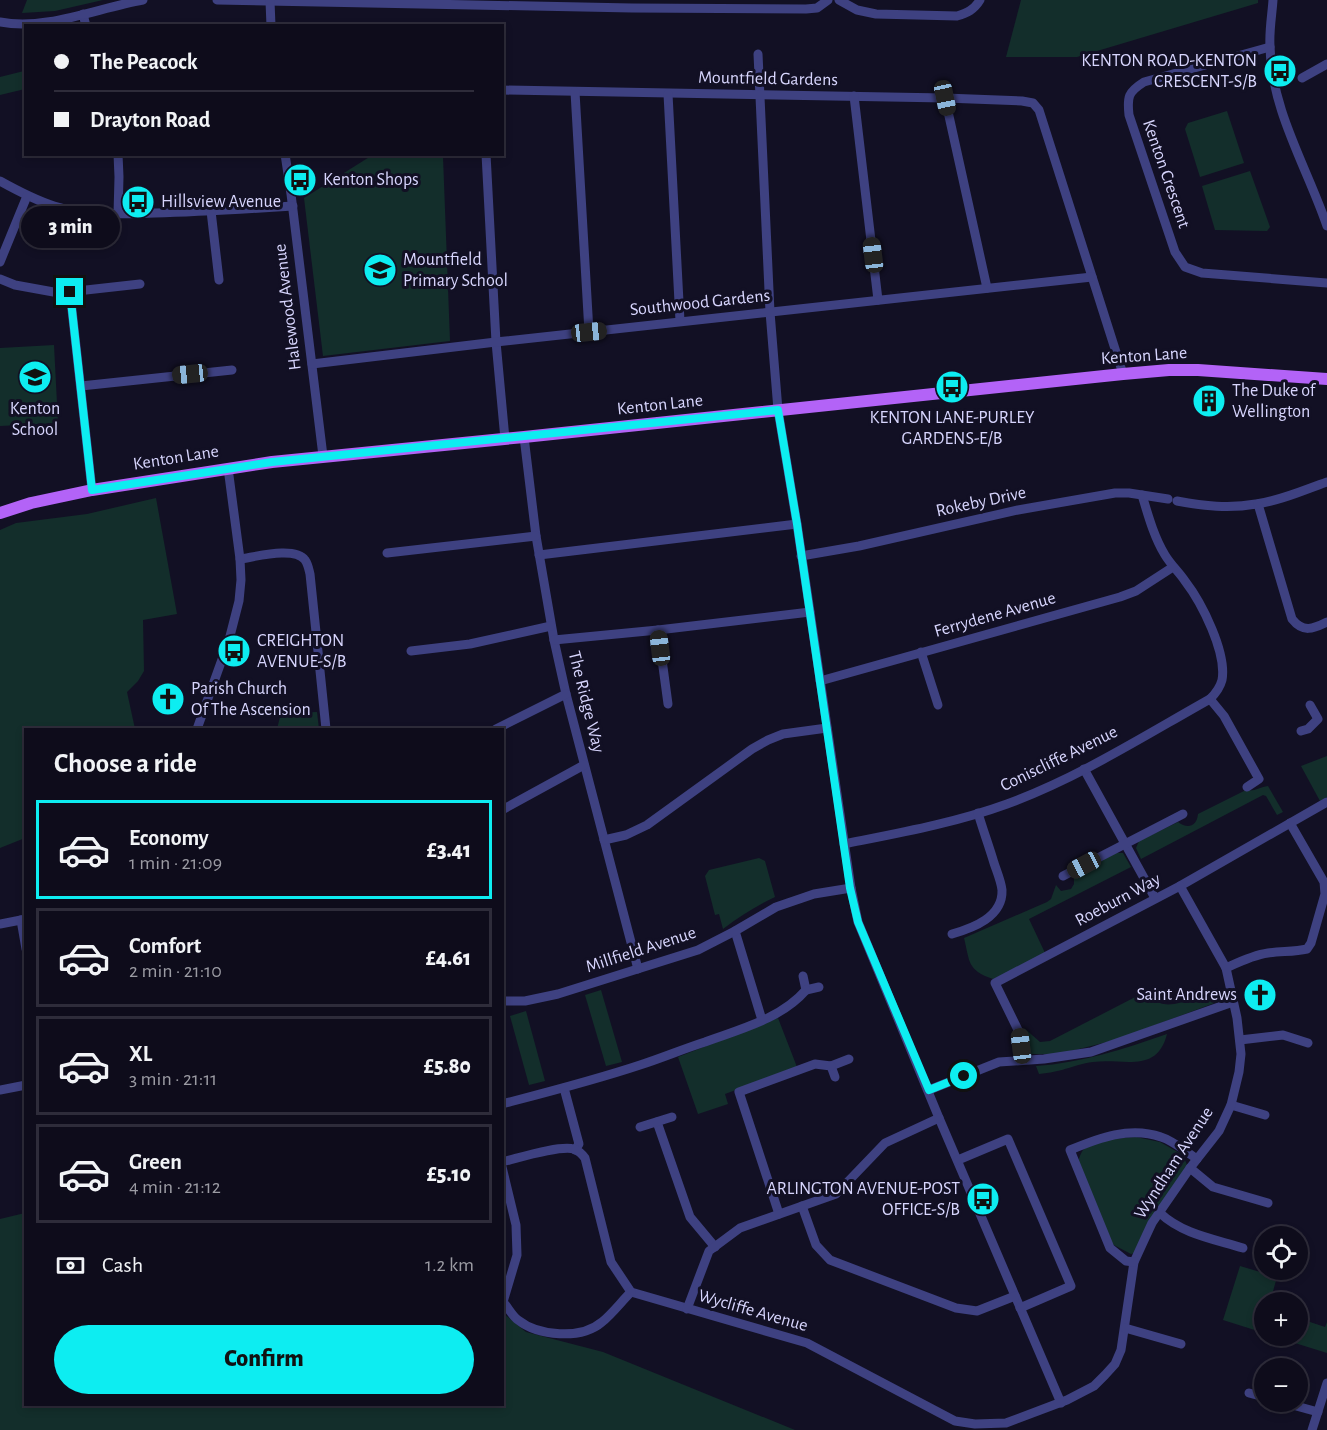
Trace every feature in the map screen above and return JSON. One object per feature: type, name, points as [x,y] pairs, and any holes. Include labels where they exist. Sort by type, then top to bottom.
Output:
[{"type":"main road","name":"Kenton Lane","points":[[0,513],[31,503],[92,490],[228,468],[323,456],[1123,374],[1189,370],[1327,379]]},
{"type":"street","points":[[0,22],[40,23],[142,0]]},
{"type":"street","points":[[216,0],[759,4],[817,8],[828,0]]},
{"type":"street","points":[[838,0],[857,10],[876,14],[957,16],[968,13],[980,0]]},
{"type":"street","points":[[1273,0],[1270,46],[1279,101],[1297,153],[1327,226]]},
{"type":"street","points":[[270,1],[271,24]]},
{"type":"street","points":[[83,14],[86,24]]},
{"type":"street","name":"Kenton Crescent","points":[[1270,46],[1144,82],[1133,88],[1127,100],[1129,115],[1175,252],[1185,267],[1202,273],[1327,283]]},
{"type":"street","points":[[758,54],[770,312],[778,410],[797,524],[850,888],[858,922],[1061,1403]]},
{"type":"street","points":[[1302,78],[1327,64]]},
{"type":"street","name":"Mountfield Gardens","points":[[504,90],[945,98],[1033,103],[1039,110],[1092,277]]},
{"type":"street","points":[[575,92],[589,332]]},
{"type":"street","points":[[668,94],[680,321]]},
{"type":"street","points":[[854,96],[878,300]]},
{"type":"street","points":[[945,98],[987,288]]},
{"type":"street","points":[[118,156],[120,177],[118,214]]},
{"type":"street","name":"Halewood Avenue","points":[[285,156],[323,456]]},
{"type":"street","points":[[486,156],[496,342],[505,438]]},
{"type":"street","points":[[0,181],[27,196],[56,207],[91,213],[211,211],[293,206]]},
{"type":"street","points":[[0,262],[27,196]]},
{"type":"street","points":[[211,211],[219,280]]},
{"type":"street","points":[[1092,277],[1123,374]]},
{"type":"street","name":"Southwood Gardens","points":[[312,364],[680,321],[1092,277]]},
{"type":"street","points":[[0,279],[15,285],[59,293],[140,284]]},
{"type":"street","points":[[70,292],[92,490]]},
{"type":"street","points":[[81,386],[232,370]]},
{"type":"street","name":"The Ridge Way","points":[[524,437],[536,536],[551,626],[584,765],[638,969]]},
{"type":"street","points":[[197,728],[230,640],[241,580],[228,468]]},
{"type":"street","name":"Rokeby Drive","points":[[801,556],[859,546],[1029,508],[1115,493],[1215,507],[1237,507],[1258,504],[1327,483]]},
{"type":"street","points":[[1142,495],[1153,532],[1164,555],[1185,580],[1204,610],[1223,670],[1222,682],[1210,699],[1224,716],[1259,780],[1247,787]]},
{"type":"street","points":[[1258,504],[1292,619],[1298,626],[1308,629],[1327,622]]},
{"type":"street","points":[[539,555],[797,524]]},
{"type":"street","points":[[387,553],[536,536]]},
{"type":"street","points":[[240,559],[285,553],[299,554],[306,561],[310,574],[326,728]]},
{"type":"street","name":"Ferrydene Avenue","points":[[820,681],[1120,597],[1136,591],[1173,567]]},
{"type":"street","points":[[554,640],[810,612]]},
{"type":"street","points":[[411,651],[470,644],[551,626]]},
{"type":"street","points":[[658,630],[668,704]]},
{"type":"street","points":[[921,652],[938,705]]},
{"type":"street","points":[[498,728],[566,694]]},
{"type":"street","name":"Coniscliffe Avenue","points":[[844,844],[915,830],[1007,804],[1084,769],[1210,699]]},
{"type":"street","points":[[1310,705],[1318,719]]},
{"type":"street","points":[[1301,731],[1308,729],[1327,714]]},
{"type":"street","points":[[604,840],[626,836],[647,825],[752,749],[768,740],[783,735],[827,728]]},
{"type":"street","points":[[504,809],[584,765]]},
{"type":"street","points":[[1084,769],[1155,898]]},
{"type":"street","name":"Roeburn Way","points":[[1023,1060],[1019,1032],[995,983],[1180,886],[1327,802]]},
{"type":"street","points":[[952,934],[972,928],[986,920],[999,903],[1002,892],[978,813]]},
{"type":"street","points":[[1063,876],[1183,814]]},
{"type":"street","points":[[1226,968],[1241,960],[1265,953],[1307,949],[1311,943],[1325,894],[1324,882],[1290,823]]},
{"type":"street","name":"Wyndham Avenue","points":[[1061,1403],[1094,1386],[1115,1364],[1125,1328],[1134,1262],[1160,1213],[1190,1168],[1219,1131],[1231,1105],[1239,1072],[1240,1040],[1226,968],[1180,886]]},
{"type":"street","name":"Millfield Avenue","points":[[504,1001],[525,1001],[558,994],[698,950],[776,907],[814,894],[850,888]]},
{"type":"street","points":[[0,924],[23,920]]},
{"type":"street","points":[[735,931],[762,1020]]},
{"type":"street","points":[[803,976],[806,990]]},
{"type":"street","points":[[504,1103],[640,1065],[762,1020],[778,1013],[798,999],[806,990],[819,987]]},
{"type":"street","points":[[929,1090],[999,1062],[1044,1059],[1091,1052],[1233,1002]]},
{"type":"street","points":[[1240,1040],[1283,1035],[1308,1044]]},
{"type":"street","points":[[728,1096],[815,1064],[831,1066],[849,1059]]},
{"type":"street","points":[[831,1066],[835,1077]]},
{"type":"street","points":[[0,1090],[24,1085]]},
{"type":"street","points":[[564,1088],[579,1144],[575,1150]]},
{"type":"street","points":[[739,1092],[779,1214]]},
{"type":"street","points":[[1231,1105],[1265,1115]]},
{"type":"street","points":[[640,1127],[672,1117]]},
{"type":"street","points":[[687,1309],[709,1251],[740,1228],[836,1194],[885,1143],[939,1118]]},
{"type":"street","points":[[657,1122],[690,1217],[715,1247]]},
{"type":"street","points":[[1134,1262],[1126,1261],[1110,1248],[1070,1150],[1099,1138],[1121,1133],[1140,1133],[1161,1137],[1197,1159]]},
{"type":"street","points":[[958,1161],[1008,1139],[1071,1286],[1020,1308]]},
{"type":"street","points":[[504,1162],[561,1149],[581,1153],[585,1158],[611,1262],[631,1292],[600,1324],[577,1334],[551,1333],[532,1328],[517,1320],[504,1302]]},
{"type":"street","points":[[1190,1168],[1213,1187],[1268,1203]]},
{"type":"street","points":[[504,1175],[516,1225],[518,1255],[504,1298]]},
{"type":"street","points":[[802,1206],[816,1245],[830,1260],[956,1308],[977,1311],[1015,1296]]},
{"type":"street","points":[[1160,1213],[1189,1232],[1243,1248]]},
{"type":"street","name":"Wycliffe Avenue","points":[[631,1292],[807,1343],[955,1421],[975,1424],[1006,1423],[1061,1403]]},
{"type":"street","points":[[1125,1328],[1181,1344]]},
{"type":"street","points":[[1312,1430],[1327,1383]]},
{"type":"street","points":[[1249,1393],[1254,1394]]},
{"type":"street","points":[[1308,1409],[1318,1412]]},
{"type":"green space","points":[[27,0],[103,0],[55,11],[22,13]]},
{"type":"green space","points":[[1021,0],[1258,0],[1258,3],[1077,57],[1006,57]]},
{"type":"green space","points":[[24,71],[24,89],[0,95],[0,77]]},
{"type":"green space","points":[[1227,111],[1244,163],[1200,177],[1185,129],[1188,123]]},
{"type":"green space","name":"Mountfield Primary School","points":[[371,156],[443,157],[450,341],[323,356],[304,198]]},
{"type":"green space","points":[[1250,171],[1270,227],[1267,231],[1215,230],[1202,186]]},
{"type":"green space","points":[[54,345],[58,423],[0,426],[0,348]]},
{"type":"green space","points":[[156,498],[177,614],[143,620],[144,671],[127,692],[135,728],[24,728],[24,838],[0,848],[0,530],[16,523],[87,514]]},
{"type":"green space","points":[[317,712],[319,728],[277,728],[281,713]]},
{"type":"green space","points":[[1327,756],[1327,797],[1320,801],[1301,766]]},
{"type":"green space","points":[[1268,786],[1283,812],[1277,815],[1266,796],[1263,795],[1141,859],[1136,848],[1139,841],[1178,822],[1191,826],[1196,822],[1198,814],[1246,790]]},
{"type":"green space","points":[[1116,853],[1123,853],[1131,867],[1029,919],[1046,955],[993,979],[974,968],[969,959],[964,938],[1047,902],[1051,899],[1056,885],[1061,891],[1071,889],[1074,884],[1074,874]]},
{"type":"green space","points":[[759,858],[765,861],[775,897],[723,929],[719,914],[715,915],[705,876],[709,870]]},
{"type":"green space","points":[[601,990],[622,1062],[606,1066],[585,995]]},
{"type":"green space","points":[[1220,990],[1223,994],[1220,1001],[1115,1040],[1059,1054],[1030,1054],[1026,1046],[1024,1028],[1040,1042],[1050,1041],[1145,992],[1160,1003],[1173,1004]]},
{"type":"green space","points":[[526,1011],[545,1081],[529,1085],[510,1016]]},
{"type":"green space","points":[[778,1018],[797,1067],[725,1094],[728,1104],[698,1114],[678,1057]]},
{"type":"green space","points":[[1167,1034],[1156,1055],[1138,1062],[1105,1061],[1039,1074],[1036,1066],[1086,1059]]},
{"type":"green space","points":[[1136,1137],[1160,1142],[1183,1155],[1187,1165],[1135,1253],[1131,1254],[1110,1243],[1078,1162],[1083,1150],[1095,1143]]},
{"type":"green space","points":[[24,1213],[24,1406],[504,1406],[504,1314],[526,1332],[603,1352],[795,1430],[0,1430],[0,1219]]},
{"type":"green space","points":[[1240,1266],[1254,1270],[1254,1280],[1276,1280],[1273,1292],[1254,1292],[1254,1330],[1223,1320]]},
{"type":"green space","points":[[1308,1321],[1325,1327],[1327,1322],[1327,1353],[1304,1346],[1308,1346]]},
{"type":"place","name":"KENTON ROAD-KENTON CRESCENT-S/B","points":[[1280,71]]},
{"type":"place","name":"Kenton Shops","points":[[300,180]]},
{"type":"place","name":"Hillsview Avenue","points":[[138,202]]},
{"type":"place","name":"Mountfield Primary School","points":[[380,270]]},
{"type":"place","name":"Kenton School","points":[[35,377]]},
{"type":"place","name":"KENTON LANE-PURLEY GARDENS-E/B","points":[[952,387]]},
{"type":"place","name":"The Duke of Wellington","points":[[1209,401]]},
{"type":"place","name":"CREIGHTON AVENUE-S/B","points":[[234,651]]},
{"type":"place","name":"Parish Church Of The Ascension","points":[[168,699]]},
{"type":"place","name":"Saint Andrews","points":[[1260,995]]},
{"type":"place","name":"ARLINGTON AVENUE-POST OFFICE-S/B","points":[[983,1199]]},
{"type":"route","points":[[70,292],[92,490],[323,456],[778,410],[797,524],[850,888],[858,922],[929,1090],[964,1076]]}]
